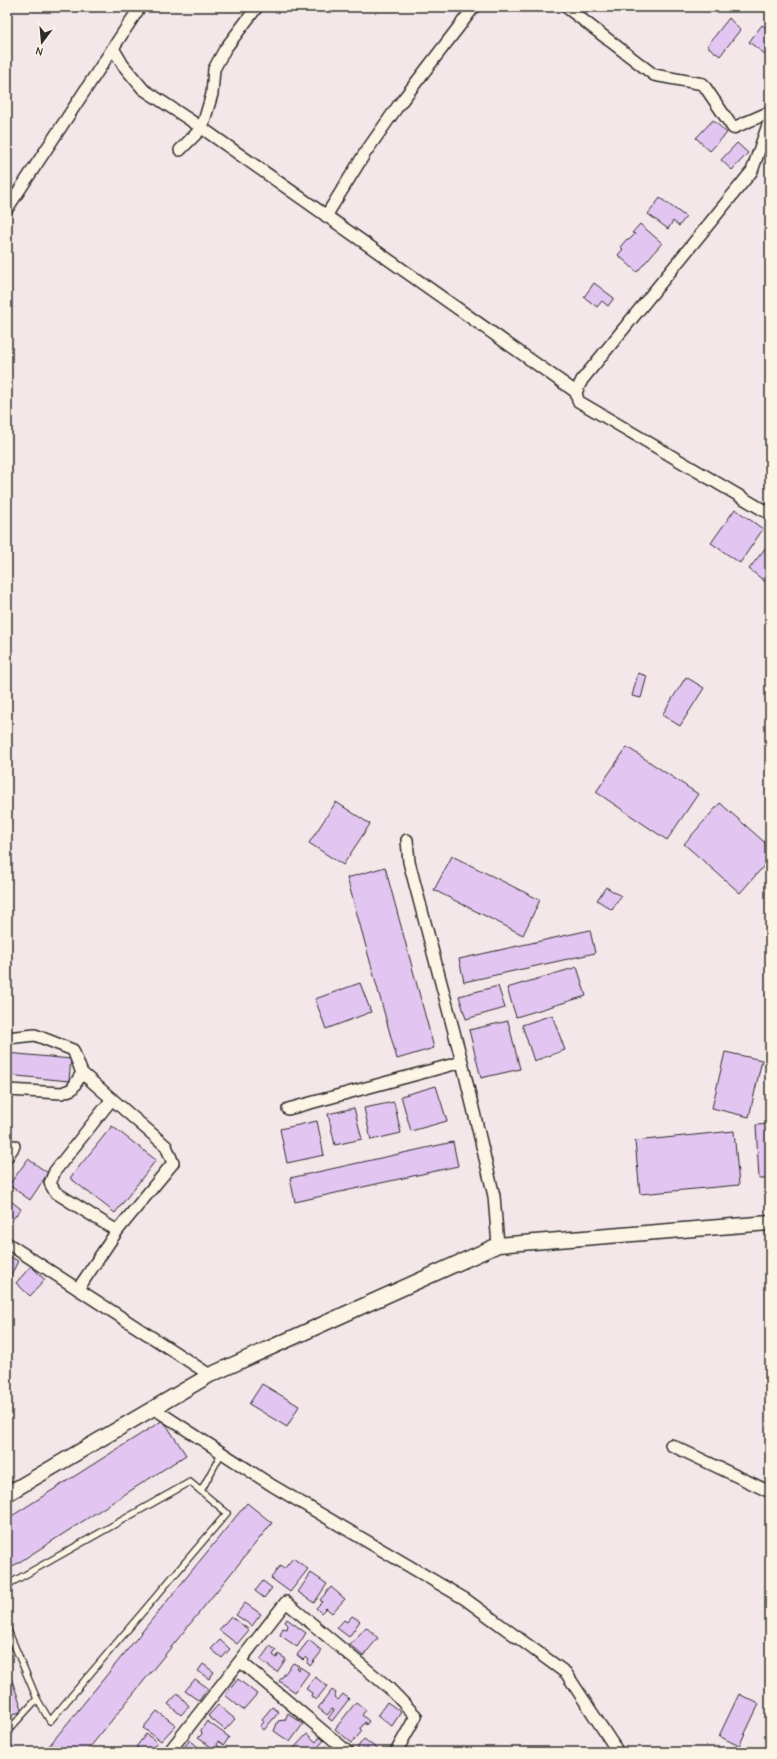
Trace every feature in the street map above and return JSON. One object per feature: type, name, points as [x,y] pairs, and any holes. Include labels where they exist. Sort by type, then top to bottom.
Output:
[{"type":"street","points":[[7,209],[140,7]]},
{"type":"street","points":[[180,150],[202,128],[212,94],[214,69],[226,49],[257,7]]},
{"type":"street","points":[[326,216],[365,153],[398,106],[474,7]]},
{"type":"street","points":[[566,7],[654,75],[703,84],[733,128],[770,112]]},
{"type":"street","points":[[113,48],[123,65],[143,89],[202,128],[576,392]]},
{"type":"street","points":[[770,119],[752,171],[582,380],[576,392],[578,401],[770,514]]},
{"type":"street","points":[[407,840],[408,862],[462,1062],[494,1196],[498,1245]]},
{"type":"street","points":[[7,1038],[35,1035],[72,1050],[82,1073],[166,1146],[173,1163],[117,1232],[78,1289]]},
{"type":"street","points":[[288,1109],[462,1062]]},
{"type":"street","points":[[7,1090],[62,1093],[72,1089],[82,1073]]},
{"type":"street","points":[[112,1099],[55,1171],[50,1183],[54,1192],[117,1232]]},
{"type":"street","points":[[7,1157],[14,1146]]},
{"type":"street","points":[[7,1494],[210,1375],[498,1245],[770,1223]]},
{"type":"street","points":[[7,1242],[210,1375]]},
{"type":"street","points":[[153,1408],[272,1486],[465,1600],[566,1673],[618,1751]]},
{"type":"street","points":[[671,1445],[770,1491]]},
{"type":"street","points":[[169,1752],[241,1662],[286,1602],[389,1688],[416,1716],[396,1752]]},
{"type":"street","points":[[241,1662],[348,1752]]},
{"type":"lane","points":[[770,1223],[770,1238]]},
{"type":"lane","points":[[201,1491],[222,1452]]},
{"type":"lane","points":[[7,1585],[190,1482],[227,1513],[50,1721],[37,1699],[7,1628]]},
{"type":"lane","points":[[7,1732],[37,1699]]},
{"type":"building","points":[[729,18],[740,30],[720,56],[707,46]]},
{"type":"building","points":[[762,25],[770,31],[770,58],[749,42]]},
{"type":"building","points":[[713,120],[727,133],[710,151],[696,138]]},
{"type":"building","points":[[737,143],[748,153],[732,170],[721,160]]},
{"type":"building","points":[[660,198],[686,217],[679,226],[673,221],[668,229],[648,214]]},
{"type":"building","points":[[640,224],[662,243],[637,272],[618,255],[623,249],[620,247],[627,239],[629,240],[635,234],[632,233]]},
{"type":"building","points":[[594,283],[614,298],[608,306],[602,301],[597,307],[584,297]]},
{"type":"building","points":[[735,509],[763,529],[740,563],[711,543]]},
{"type":"building","points":[[770,542],[770,579],[767,583],[749,569]]},
{"type":"building","points":[[638,673],[647,676],[641,698],[632,696]]},
{"type":"building","points":[[686,677],[704,688],[680,726],[662,715]]},
{"type":"building","points":[[627,747],[698,794],[667,840],[596,792]]},
{"type":"building","points":[[336,802],[370,824],[343,865],[309,843]]},
{"type":"building","points":[[720,803],[770,847],[770,859],[740,893],[684,844]]},
{"type":"building","points":[[452,856],[540,900],[523,935],[434,890]]},
{"type":"building","points":[[385,867],[434,1048],[397,1059],[347,878]]},
{"type":"building","points":[[606,887],[621,896],[612,910],[597,900]]},
{"type":"building","points":[[590,930],[595,953],[464,982],[459,959]]},
{"type":"building","points":[[577,967],[586,996],[516,1017],[507,988]]},
{"type":"building","points":[[360,983],[371,1012],[326,1029],[315,999]]},
{"type":"building","points":[[498,986],[505,1008],[466,1019],[459,996]]},
{"type":"building","points":[[552,1015],[565,1050],[534,1061],[522,1025]]},
{"type":"building","points":[[508,1021],[520,1069],[481,1078],[469,1030]]},
{"type":"building","points":[[725,1052],[762,1060],[749,1117],[712,1108]]},
{"type":"building","points":[[7,1053],[71,1059],[69,1081],[7,1075]]},
{"type":"building","points":[[436,1086],[447,1121],[411,1131],[401,1096]]},
{"type":"building","points":[[394,1102],[401,1133],[371,1140],[364,1108]]},
{"type":"building","points":[[354,1108],[362,1139],[335,1145],[328,1114]]},
{"type":"building","points":[[317,1121],[324,1155],[287,1163],[280,1129]]},
{"type":"building","points":[[770,1124],[770,1179],[759,1179],[756,1125]]},
{"type":"building","points":[[112,1126],[156,1160],[115,1213],[70,1178]]},
{"type":"building","points":[[734,1131],[739,1185],[640,1194],[635,1141]]},
{"type":"building","points":[[453,1142],[458,1166],[295,1202],[290,1178]]},
{"type":"building","points":[[28,1159],[48,1173],[30,1200],[9,1185]]},
{"type":"building","points":[[7,1198],[21,1209],[7,1226]]},
{"type":"building","points":[[7,1255],[18,1261],[8,1281],[7,1280]]},
{"type":"building","points":[[31,1266],[45,1280],[30,1296],[16,1283]]},
{"type":"building","points":[[262,1384],[299,1406],[287,1427],[249,1404]]},
{"type":"building","points":[[163,1420],[186,1455],[7,1570],[7,1519]]},
{"type":"building","points":[[247,1503],[272,1523],[86,1752],[44,1752]]},
{"type":"building","points":[[293,1558],[308,1569],[290,1592],[271,1578],[280,1566],[284,1569]]},
{"type":"building","points":[[311,1573],[327,1584],[314,1603],[298,1592]]},
{"type":"building","points":[[263,1581],[272,1588],[264,1598],[255,1591]]},
{"type":"building","points":[[331,1587],[345,1599],[332,1613],[326,1608],[321,1613],[316,1608],[322,1602],[320,1600]]},
{"type":"building","points":[[245,1603],[261,1614],[252,1626],[236,1615]]},
{"type":"building","points":[[231,1616],[249,1630],[237,1644],[219,1630]]},
{"type":"building","points":[[352,1616],[360,1621],[349,1637],[337,1628],[344,1620],[347,1622]]},
{"type":"building","points":[[287,1619],[306,1633],[297,1647],[280,1635],[283,1628],[287,1629],[288,1625],[285,1622]]},
{"type":"building","points":[[366,1627],[378,1638],[363,1656],[350,1645]]},
{"type":"building","points":[[220,1640],[230,1649],[222,1658],[211,1649]]},
{"type":"building","points":[[309,1640],[322,1651],[310,1666],[307,1663],[309,1660],[306,1657],[303,1660],[297,1655]]},
{"type":"building","points":[[270,1646],[276,1650],[273,1655],[277,1658],[278,1654],[286,1659],[277,1672],[260,1660]]},
{"type":"building","points":[[293,1663],[299,1666],[297,1668],[299,1670],[300,1667],[309,1673],[295,1692],[279,1681]]},
{"type":"building","points":[[203,1664],[214,1672],[209,1679],[198,1671]]},
{"type":"building","points":[[7,1667],[23,1711],[7,1716]]},
{"type":"building","points":[[315,1677],[327,1686],[316,1700],[311,1696],[312,1693],[306,1689]]},
{"type":"building","points":[[195,1679],[208,1688],[199,1701],[185,1691]]},
{"type":"building","points":[[238,1679],[257,1694],[243,1710],[225,1695]]},
{"type":"building","points":[[332,1690],[336,1693],[334,1697],[338,1700],[343,1694],[349,1699],[332,1721],[328,1718],[334,1710],[332,1709],[327,1715],[318,1708]]},
{"type":"building","points":[[178,1693],[189,1706],[181,1715],[168,1704]]},
{"type":"building","points":[[739,1694],[759,1704],[739,1746],[719,1736]]},
{"type":"building","points":[[356,1702],[366,1710],[362,1715],[369,1721],[366,1725],[365,1722],[360,1729],[362,1731],[352,1743],[335,1729]]},
{"type":"building","points":[[387,1702],[401,1712],[392,1726],[377,1716]]},
{"type":"building","points":[[218,1705],[235,1719],[225,1730],[208,1716]]},
{"type":"building","points":[[272,1707],[279,1712],[264,1730],[260,1726],[264,1722],[262,1719]]},
{"type":"building","points":[[157,1711],[176,1725],[161,1741],[143,1728]]},
{"type":"building","points":[[288,1713],[303,1724],[290,1742],[274,1731],[278,1721],[285,1720]]},
{"type":"building","points":[[207,1721],[229,1737],[224,1745],[218,1741],[217,1745],[220,1747],[217,1751],[198,1738],[202,1734],[201,1730]]},
{"type":"building","points":[[146,1734],[157,1742],[149,1752],[142,1752],[136,1747]]},
{"type":"building","points":[[307,1734],[316,1742],[320,1737],[324,1740],[314,1752],[299,1752],[294,1748]]},
{"type":"building","points":[[364,1739],[380,1751],[362,1752],[357,1748]]},
{"type":"building","points":[[190,1740],[204,1752],[180,1752]]},
{"type":"building","points":[[326,1746],[332,1752],[320,1752]]}]
